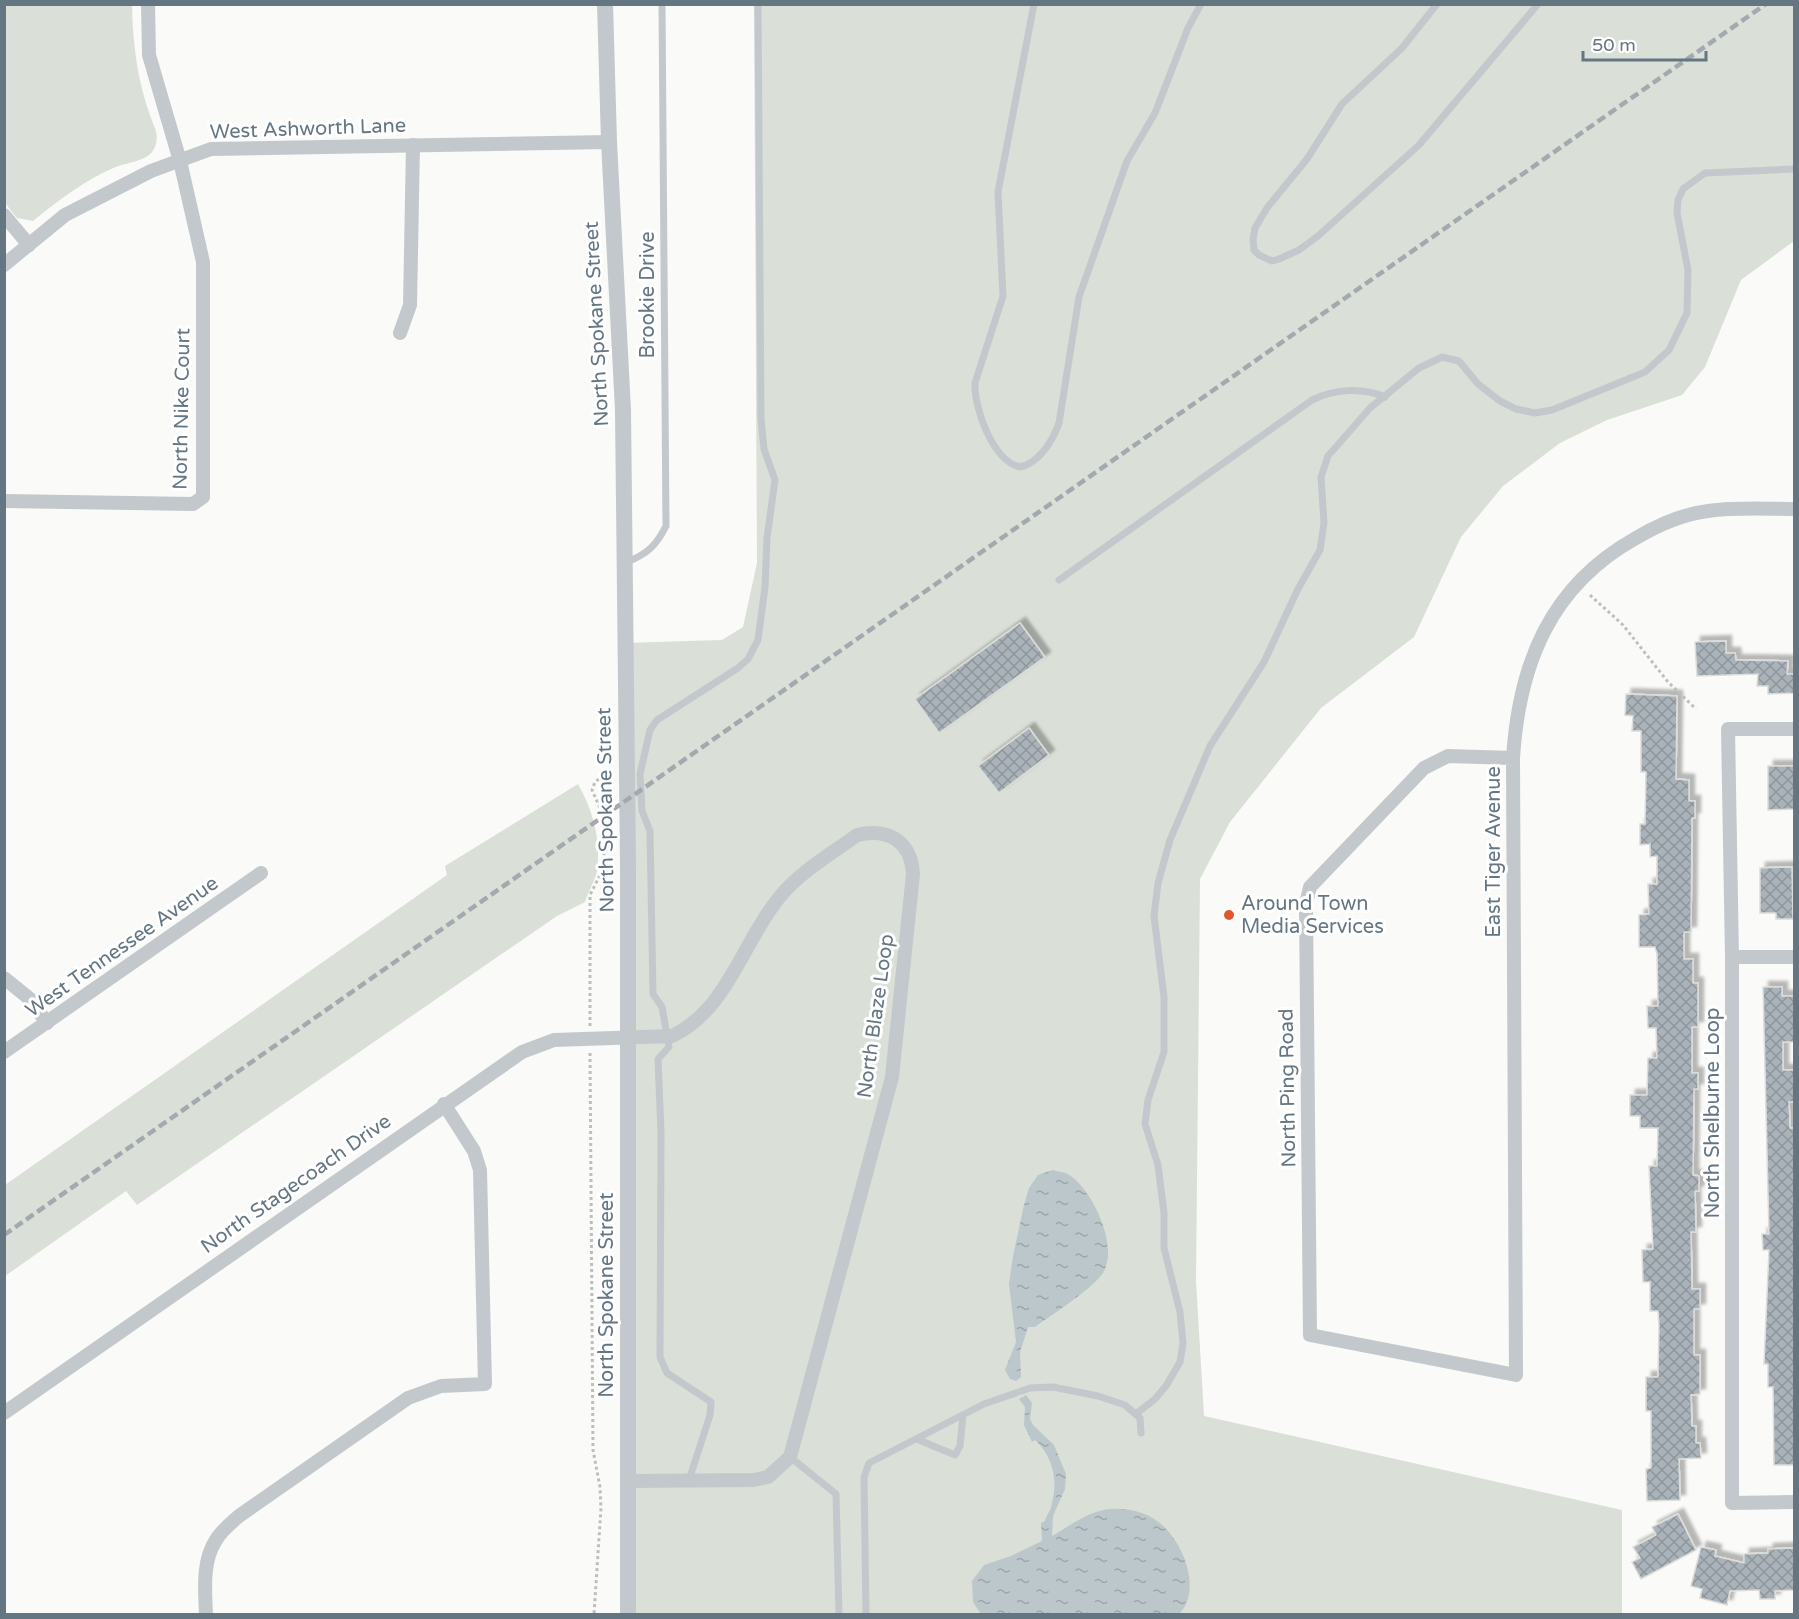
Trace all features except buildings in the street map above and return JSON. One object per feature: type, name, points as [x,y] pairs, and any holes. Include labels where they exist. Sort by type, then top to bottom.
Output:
[{"type":"street","points":[[148,4],[149,55],[180,161]]},
{"type":"street","name":"North Spokane Street","points":[[605,4],[609,142],[623,410],[628,1036],[628,1614]]},
{"type":"street","name":"West Ashworth Lane","points":[[4,265],[65,215],[151,171],[211,149],[609,142]]},
{"type":"street","points":[[400,333],[410,305],[413,145]]},
{"type":"street","name":"North Nike Court","points":[[4,501],[193,504],[203,497],[203,262],[180,161]]},
{"type":"street","points":[[4,215],[29,245]]},
{"type":"street","name":"East Tiger Avenue","points":[[1516,1375],[1513,758],[1525,676],[1538,641],[1560,603],[1586,573],[1619,547],[1654,527],[1682,517],[1725,509],[1794,509]]},
{"type":"street","name":"North Shelburne Loop","points":[[1794,729],[1728,729],[1732,957],[1732,1503],[1794,1502]]},
{"type":"street","name":"North Ping Road","points":[[1513,758],[1448,756],[1424,768],[1310,887],[1306,904],[1310,1335],[1516,1375]]},
{"type":"street","name":"North Blaze Loop","points":[[628,1036],[667,1036],[683,1031],[720,993],[759,926],[791,884],[857,835],[882,832],[894,835],[902,842],[913,862],[914,874],[892,1077],[790,1457]]},
{"type":"street","name":"West Tennessee Avenue","points":[[4,1052],[261,873]]},
{"type":"street","points":[[1732,957],[1794,957]]},
{"type":"street","points":[[4,978],[30,999],[47,1023]]},
{"type":"street","name":"North Stagecoach Drive","points":[[4,1413],[444,1104],[522,1052],[554,1040],[628,1036]]},
{"type":"street","points":[[206,1614],[205,1583],[208,1560],[216,1540],[239,1516],[408,1398],[441,1386],[485,1384],[480,1170],[474,1151],[444,1104]]},
{"type":"street","points":[[628,1481],[753,1480],[768,1477],[790,1457]]},
{"type":"lane","name":"Brookie Drive","points":[[624,563],[645,554],[658,543],[666,526],[662,4]]},
{"type":"lane","points":[[689,1480],[710,1415],[711,1402],[676,1382],[661,1365],[661,1133],[658,1059],[669,1047],[663,1007],[653,994],[650,831],[641,801],[641,759],[650,730],[657,720],[717,684],[748,659],[762,624],[767,538],[775,480],[764,449],[762,428],[758,4]]},
{"type":"lane","points":[[1034,4],[998,192],[1003,296],[975,383],[978,413],[988,435],[1004,456],[1019,467],[1034,459],[1054,438],[1059,423],[1079,297],[1127,161],[1155,113],[1188,28],[1201,4]]},
{"type":"lane","points":[[1437,4],[1402,48],[1342,104],[1312,152],[1267,208],[1255,228],[1254,250],[1259,255],[1272,261],[1279,259],[1299,250],[1318,236],[1419,145],[1538,4]]},
{"type":"lane","points":[[1137,1413],[1155,1399],[1166,1386],[1180,1362],[1183,1343],[1180,1312],[1164,1248],[1164,1213],[1158,1166],[1145,1124],[1148,1100],[1164,1052],[1164,998],[1154,916],[1158,883],[1170,840],[1210,746],[1263,662],[1298,589],[1320,550],[1324,523],[1321,477],[1328,456],[1361,416],[1419,368],[1442,357],[1459,361],[1493,396],[1516,409],[1528,412],[1552,410],[1645,372],[1669,350],[1687,313],[1688,270],[1677,213],[1678,200],[1683,189],[1705,173],[1794,169]]},
{"type":"lane","points":[[1059,579],[1312,400],[1324,394],[1345,391],[1377,393],[1385,397]]},
{"type":"lane","points":[[866,1614],[864,1477],[869,1463],[919,1440],[1003,1395],[1044,1386],[1116,1401],[1137,1413],[1142,1433]]},
{"type":"lane","points":[[919,1440],[955,1455],[960,1446],[963,1415]]},
{"type":"lane","points":[[790,1457],[836,1494],[839,1614]]},
{"type":"path","points":[[1590,595],[1623,625],[1668,682],[1696,709]]},
{"type":"path","points":[[594,1614],[601,1508],[600,1487],[593,1450],[589,907],[590,895],[603,869],[604,836],[604,817],[592,790],[595,782],[607,773]]},
{"type":"shaded area","points":[[4,5],[132,5],[137,66],[157,136],[155,146],[149,155],[118,166],[84,183],[33,221],[17,218],[5,203]]},
{"type":"shaded area","points":[[754,5],[1794,5],[1794,241],[1741,280],[1705,367],[1682,395],[1607,420],[1560,443],[1503,486],[1461,537],[1414,637],[1321,708],[1230,822],[1200,879],[1196,1281],[1204,1416],[1622,1510],[1622,1614],[628,1614],[625,643],[722,640],[743,627],[757,563]]},
{"type":"shaded area","points":[[578,784],[592,815],[598,848],[597,871],[585,902],[557,916],[137,1205],[126,1191],[5,1276],[5,1185],[447,875],[445,866]]},
{"type":"water","points":[[1053,1170],[1071,1176],[1095,1206],[1106,1234],[1108,1260],[1099,1278],[1083,1293],[1035,1327],[1028,1327],[1020,1352],[1021,1377],[1016,1381],[1010,1379],[1005,1370],[1016,1342],[1009,1284],[1013,1256],[1029,1188],[1038,1175]]},
{"type":"water","points":[[1026,1395],[1032,1403],[1030,1419],[1033,1425],[1054,1445],[1066,1474],[1065,1489],[1053,1516],[1052,1536],[1102,1510],[1127,1510],[1150,1516],[1173,1537],[1186,1563],[1189,1591],[1186,1603],[1179,1614],[981,1614],[973,1602],[972,1581],[984,1565],[1011,1556],[1042,1541],[1041,1523],[1045,1521],[1054,1495],[1054,1478],[1050,1461],[1041,1446],[1035,1440],[1032,1442],[1024,1425],[1025,1407],[1019,1399]]},
{"type":"railway","points":[[4,1235],[1766,4]]},
{"type":"place","name":"Around Town Media Services","points":[[1229,915]]}]
